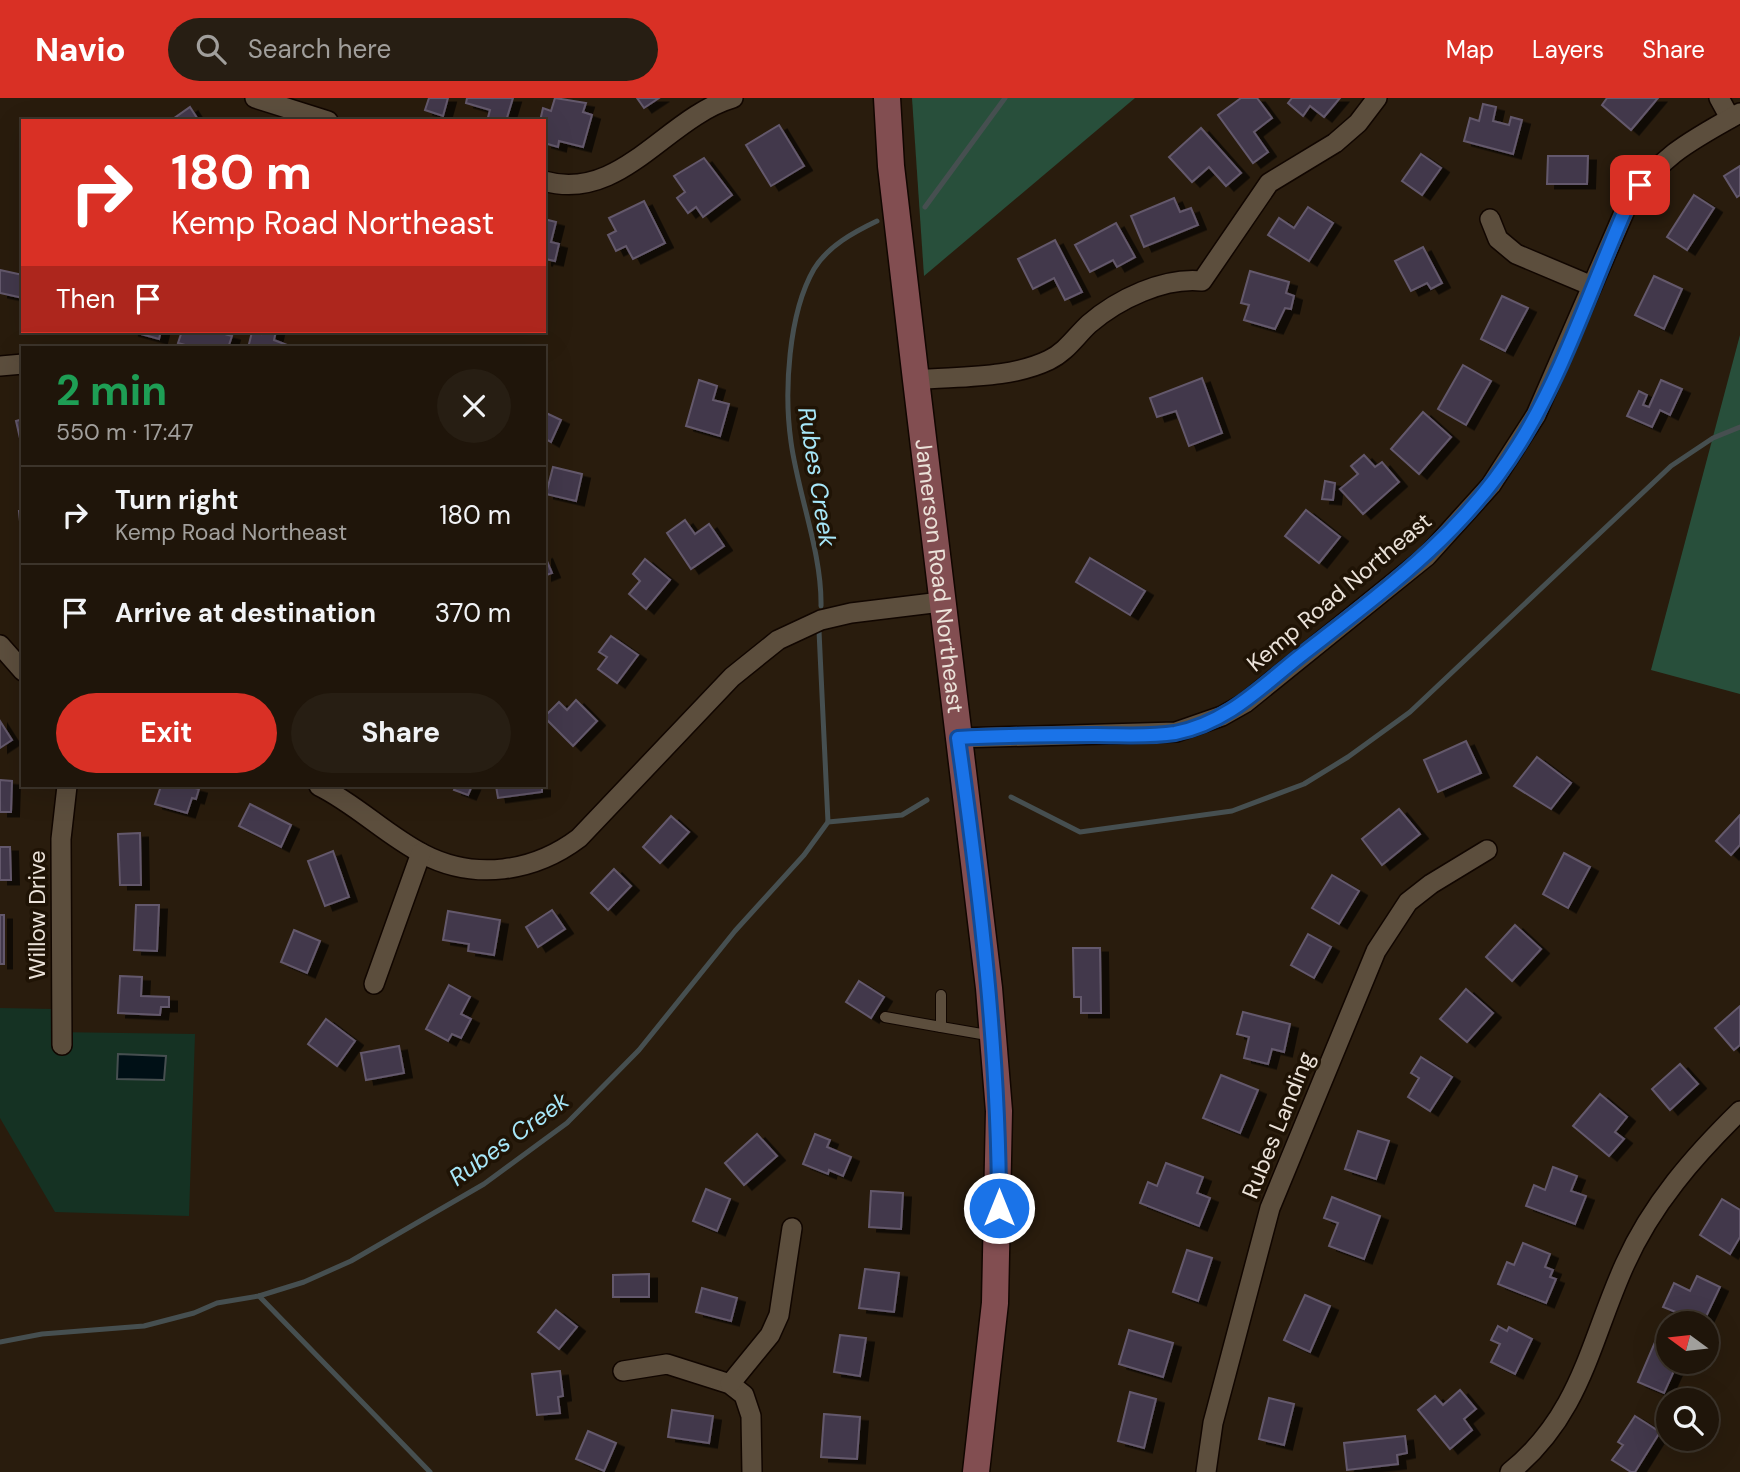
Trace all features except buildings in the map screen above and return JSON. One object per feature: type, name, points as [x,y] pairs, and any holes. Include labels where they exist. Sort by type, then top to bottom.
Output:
[{"type":"street","points":[[255,98],[322,119]]},
{"type":"street","points":[[546,181],[578,187],[595,183],[627,166],[704,111],[733,98]]},
{"type":"street","name":"Jamerson Road Northeast","points":[[887,98],[891,166],[993,1036],[999,1111],[997,1249],[989,1369],[976,1472]]},
{"type":"street","points":[[916,380],[1011,371],[1040,364],[1057,356],[1087,326],[1116,307],[1168,281],[1202,281],[1269,183],[1335,143],[1358,123],[1377,98]]},
{"type":"street","points":[[1719,98],[1735,115]]},
{"type":"street","name":"Kemp Road Northeast","points":[[958,738],[1176,733],[1223,716],[1245,703],[1427,556],[1491,485],[1535,415],[1640,185],[1671,153],[1735,115]]},
{"type":"street","points":[[1490,219],[1498,239],[1516,254],[1592,286]]},
{"type":"street","points":[[0,366],[21,364]]},
{"type":"street","points":[[321,787],[421,853],[467,869],[490,871],[515,868],[556,855],[602,814],[732,677],[778,640],[831,618],[941,602]]},
{"type":"street","points":[[0,645],[21,669]]},
{"type":"street","name":"Willow Drive","points":[[62,1045],[61,839],[67,787]]},
{"type":"street","name":"Rubes Landing","points":[[1206,1472],[1213,1423],[1270,1209],[1376,951],[1408,902],[1431,884],[1488,849]]},
{"type":"street","points":[[374,984],[421,853]]},
{"type":"street","points":[[1510,1472],[1549,1433],[1572,1399],[1599,1339],[1624,1265],[1644,1227],[1688,1164],[1740,1111]]},
{"type":"street","points":[[730,1384],[769,1335],[779,1315],[792,1228]]},
{"type":"street","points":[[623,1371],[667,1364],[730,1384],[744,1395],[751,1416],[752,1472]]},
{"type":"lane","points":[[941,995],[941,1027]]},
{"type":"lane","points":[[885,1017],[925,1027],[993,1036]]},
{"type":"green space","points":[[912,98],[1135,98],[924,276]]},
{"type":"green space","points":[[1740,335],[1740,694],[1651,670]]},
{"type":"green space","points":[[0,1008],[53,1009],[53,1032],[195,1034],[189,1216],[55,1212],[0,1118]]},
{"type":"shaded area","points":[[118,1054],[166,1056],[164,1080],[117,1079]]},
{"type":"waterway","name":"Rubes Creek","points":[[925,207],[1005,98]]},
{"type":"waterway","name":"Rubes Creek","points":[[821,606],[818,565],[791,442],[788,378],[793,331],[805,287],[820,261],[842,240],[877,221]]},
{"type":"waterway","points":[[1011,797],[1080,832],[1232,811],[1304,784],[1348,757],[1410,712],[1671,466],[1713,438],[1740,427]]},
{"type":"waterway","name":"Rubes Creek","points":[[0,1342],[42,1334],[144,1326],[194,1313],[217,1303],[259,1296],[304,1282],[351,1261],[484,1184],[567,1123],[639,1050],[735,931],[804,855],[828,822],[819,631]]},
{"type":"waterway","points":[[828,822],[902,815],[927,800]]},
{"type":"waterway","points":[[259,1296],[430,1472]]},
{"type":"route","points":[[999,1208],[999,1111],[989,988],[958,738],[1003,735],[1155,735],[1176,733],[1197,726],[1223,716],[1245,703],[1288,665],[1394,584],[1427,556],[1472,507],[1520,444],[1550,384],[1626,208],[1640,185]]}]
